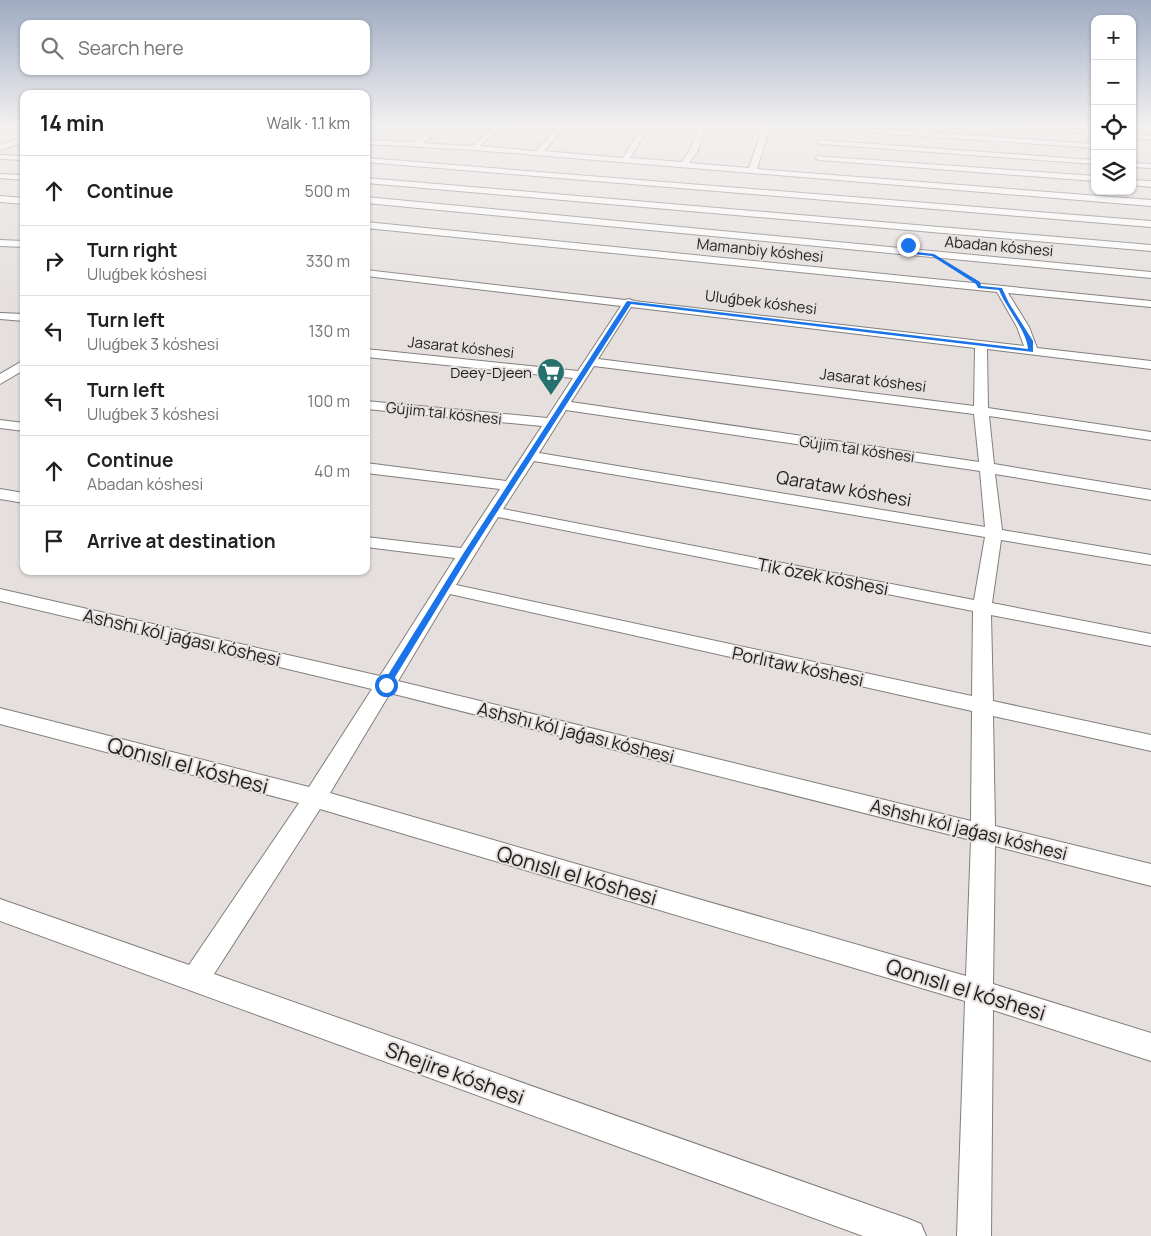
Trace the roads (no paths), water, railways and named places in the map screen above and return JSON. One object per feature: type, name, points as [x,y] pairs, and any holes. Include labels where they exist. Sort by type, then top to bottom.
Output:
[{"type":"street","points":[[370,223],[415,185]]},
{"type":"street","points":[[436,185],[1151,248]]},
{"type":"street","points":[[684,185],[1151,224]]},
{"type":"street","points":[[928,185],[1151,202]]},
{"type":"street","points":[[838,197],[864,211],[895,232],[914,253]]},
{"type":"street","points":[[0,199],[20,201]]},
{"type":"street","name":"Abadan kóshesi","points":[[370,200],[1151,275]]},
{"type":"street","name":"Mamanbiy kóshesi","points":[[370,226],[1151,304]]},
{"type":"street","points":[[0,243],[20,244]]},
{"type":"street","points":[[933,255],[978,283],[980,287]]},
{"type":"street","name":"Uluǵbek kóshesi","points":[[370,272],[1151,365]]},
{"type":"street","points":[[1000,289],[1006,303],[1030,341],[1031,351]]},
{"type":"street","points":[[195,979],[315,798],[466,554],[629,302]]},
{"type":"street","points":[[0,316],[20,318]]},
{"type":"street","points":[[974,1236],[981,993],[983,832],[982,606],[994,534],[981,411],[981,345]]},
{"type":"street","name":"Jasarat kóshesi","points":[[370,353],[586,369],[981,411],[1151,436]]},
{"type":"street","points":[[0,364],[20,368]]},
{"type":"street","points":[[0,380],[20,369]]},
{"type":"street","name":"Gújim tal kóshesi","points":[[370,405],[551,423]]},
{"type":"street","name":"Gújim tal kóshesi","points":[[563,405],[988,468],[1151,495]]},
{"type":"street","points":[[0,424],[20,426]]},
{"type":"street","name":"Qarataw kóshesi","points":[[530,456],[1151,560]]},
{"type":"street","points":[[370,468],[511,486]]},
{"type":"street","points":[[0,494],[20,497]]},
{"type":"street","name":"Tik ózek kóshesi","points":[[494,512],[1151,640]]},
{"type":"street","points":[[370,542],[466,554]]},
{"type":"street","name":"Porlıtaw kóshesi","points":[[446,588],[1151,743]]},
{"type":"street","name":"Ashshı kól jaǵası kóshesi","points":[[0,595],[386,685],[983,832],[1151,876]]},
{"type":"street","name":"Qonıslı el kóshesi","points":[[0,716],[315,798],[981,993],[1151,1047]]},
{"type":"street","name":"Shejire kóshesi","points":[[0,910],[909,1236]]},
{"type":"place","name":"Deey-Djeen","points":[[551,396]]}]
